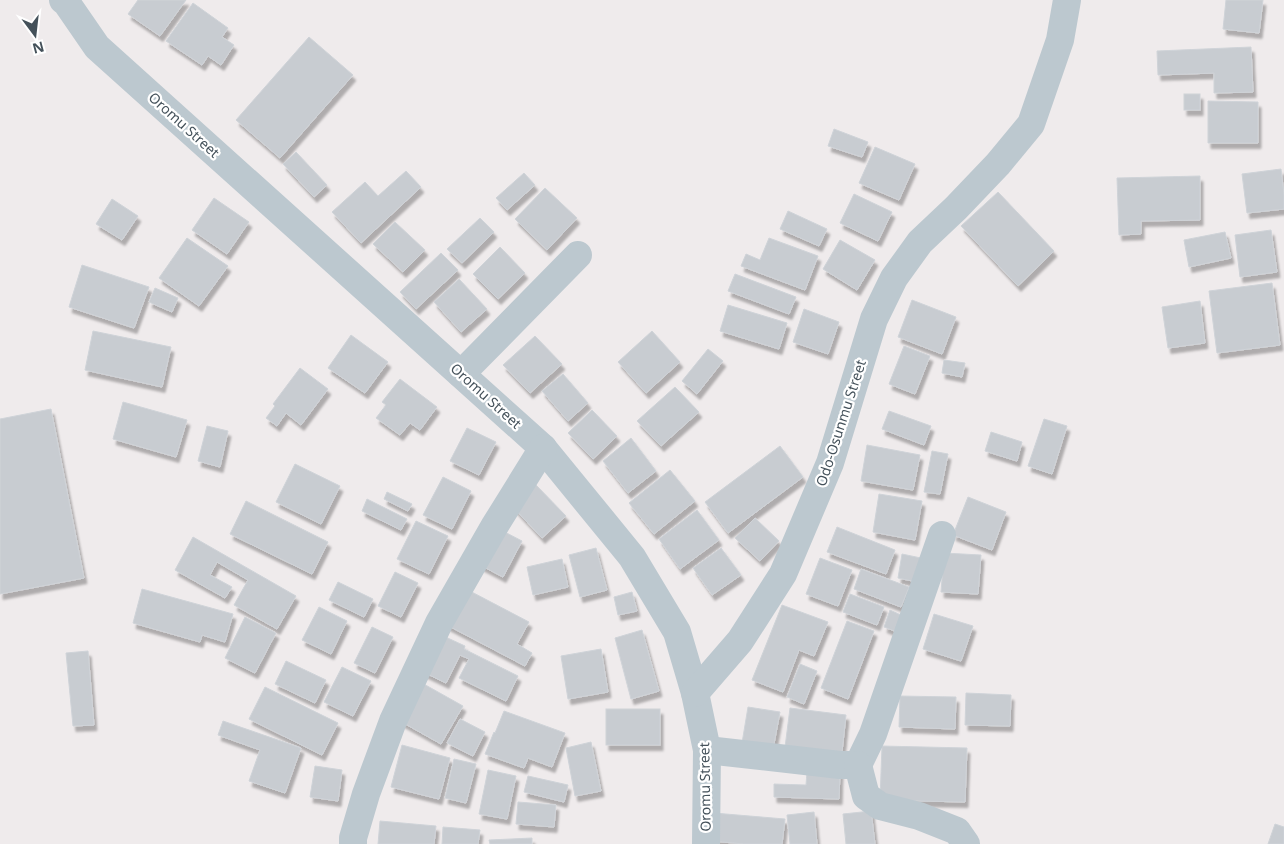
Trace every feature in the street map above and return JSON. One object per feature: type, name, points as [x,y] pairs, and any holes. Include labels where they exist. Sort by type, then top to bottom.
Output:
[{"type":"street","name":"Odo-Osunmu Street","points":[[695,693],[740,641],[783,574],[830,463],[874,319],[894,278],[920,242],[998,164],[1031,124],[1060,40],[1067,0]]},
{"type":"street","name":"Oromu Street","points":[[64,1],[97,47],[543,448],[632,557],[677,632],[695,693],[707,750],[706,844]]},
{"type":"street","points":[[461,374],[578,255]]},
{"type":"street","points":[[353,844],[353,838],[366,794],[393,721],[439,623],[494,527],[543,448]]},
{"type":"street","points":[[942,535],[873,734],[858,765],[866,796],[880,806],[919,816],[957,832],[966,844]]},
{"type":"street","points":[[707,750],[840,765],[858,765]]},
{"type":"building","points":[[138,0],[186,0],[160,36],[128,14]]},
{"type":"building","points":[[1226,0],[1263,0],[1259,33],[1223,29]]},
{"type":"building","points":[[193,3],[228,28],[222,37],[234,45],[221,65],[208,56],[202,65],[166,41]]},
{"type":"building","points":[[309,37],[353,75],[280,158],[236,120]]},
{"type":"building","points":[[1251,47],[1253,92],[1214,93],[1214,73],[1158,75],[1157,51]]},
{"type":"building","points":[[1184,94],[1200,94],[1200,110],[1184,110]]},
{"type":"building","points":[[1208,101],[1258,102],[1258,143],[1208,143]]},
{"type":"building","points":[[834,129],[868,142],[862,157],[828,146]]},
{"type":"building","points":[[875,147],[915,164],[899,200],[859,183]]},
{"type":"building","points":[[296,152],[327,185],[314,197],[283,164]]},
{"type":"building","points":[[1281,169],[1284,209],[1247,213],[1242,174]]},
{"type":"building","points":[[406,171],[421,187],[361,243],[332,212],[365,182],[378,196]]},
{"type":"building","points":[[524,173],[535,185],[507,210],[496,198]]},
{"type":"building","points":[[1200,176],[1200,220],[1141,221],[1141,234],[1119,235],[1117,178]]},
{"type":"building","points":[[545,188],[577,218],[547,250],[515,219]]},
{"type":"building","points":[[998,192],[1054,251],[1018,286],[961,226]]},
{"type":"building","points":[[854,194],[892,212],[878,241],[840,223]]},
{"type":"building","points":[[214,198],[249,222],[227,254],[192,230]]},
{"type":"building","points":[[112,199],[138,216],[122,240],[96,224]]},
{"type":"building","points":[[788,211],[827,229],[819,246],[780,229]]},
{"type":"building","points":[[480,218],[494,232],[462,263],[447,249]]},
{"type":"building","points":[[395,222],[425,250],[403,272],[373,244]]},
{"type":"building","points":[[1271,230],[1277,272],[1240,277],[1235,235]]},
{"type":"building","points":[[1225,232],[1231,258],[1189,267],[1184,240]]},
{"type":"building","points":[[187,238],[228,266],[199,306],[159,278]]},
{"type":"building","points":[[769,238],[818,256],[805,290],[741,266],[746,254],[760,260]]},
{"type":"building","points":[[840,240],[875,260],[857,290],[823,269]]},
{"type":"building","points":[[500,247],[525,273],[498,299],[473,274]]},
{"type":"building","points":[[441,253],[458,270],[416,309],[400,292]]},
{"type":"building","points":[[82,265],[149,287],[134,328],[69,307]]},
{"type":"building","points":[[735,274],[796,297],[789,314],[728,291]]},
{"type":"building","points":[[459,279],[487,309],[461,332],[434,302]]},
{"type":"building","points":[[1272,283],[1280,345],[1217,353],[1209,291]]},
{"type":"building","points":[[155,288],[178,298],[172,312],[149,302]]},
{"type":"building","points":[[912,300],[956,317],[942,354],[898,337]]},
{"type":"building","points":[[1200,301],[1205,343],[1168,348],[1162,307]]},
{"type":"building","points":[[728,305],[787,323],[779,349],[720,331]]},
{"type":"building","points":[[804,309],[839,322],[828,354],[793,342]]},
{"type":"building","points":[[93,331],[171,347],[162,387],[85,370]]},
{"type":"building","points":[[652,331],[680,362],[646,393],[618,362]]},
{"type":"building","points":[[351,335],[388,362],[365,393],[328,368]]},
{"type":"building","points":[[535,336],[562,364],[530,393],[503,365]]},
{"type":"building","points":[[904,346],[930,356],[915,394],[889,384]]},
{"type":"building","points":[[708,349],[723,361],[697,394],[682,381]]},
{"type":"building","points":[[944,360],[965,363],[962,377],[942,373]]},
{"type":"building","points":[[300,368],[328,389],[301,425],[286,413],[277,426],[266,418],[275,406],[273,404]]},
{"type":"building","points":[[563,374],[588,403],[568,421],[542,391]]},
{"type":"building","points":[[400,379],[437,407],[420,430],[410,423],[400,435],[376,418],[386,405],[382,402]]},
{"type":"building","points":[[675,387],[699,412],[661,446],[637,421]]},
{"type":"building","points":[[123,402],[187,420],[176,457],[113,439]]},
{"type":"building","points":[[51,409],[84,578],[0,594],[0,419]]},
{"type":"building","points":[[592,410],[617,436],[593,459],[568,433]]},
{"type":"building","points":[[889,411],[931,426],[924,445],[882,429]]},
{"type":"building","points":[[1044,419],[1067,426],[1052,474],[1028,466]]},
{"type":"building","points":[[207,426],[228,431],[220,467],[198,461]]},
{"type":"building","points":[[467,428],[496,442],[479,475],[450,461]]},
{"type":"building","points":[[991,432],[1022,442],[1017,461],[985,451]]},
{"type":"building","points":[[631,438],[656,471],[628,493],[603,461]]},
{"type":"building","points":[[867,445],[920,455],[913,490],[861,481]]},
{"type":"building","points":[[780,446],[803,477],[728,533],[705,502]]},
{"type":"building","points":[[932,451],[948,454],[940,494],[924,492]]},
{"type":"building","points":[[295,464],[340,486],[321,524],[276,502]]},
{"type":"building","points":[[670,470],[695,501],[654,534],[629,503]]},
{"type":"building","points":[[443,477],[471,491],[452,529],[423,515]]},
{"type":"building","points":[[536,485],[566,516],[542,538],[513,507]]},
{"type":"building","points":[[387,492],[412,504],[408,511],[384,499]]},
{"type":"building","points":[[879,494],[922,501],[915,540],[873,532]]},
{"type":"building","points":[[968,497],[1006,512],[992,550],[953,535]]},
{"type":"building","points":[[367,499],[407,519],[401,530],[362,511]]},
{"type":"building","points":[[246,501],[328,542],[312,574],[230,534]]},
{"type":"building","points":[[697,510],[719,540],[680,569],[659,539]]},
{"type":"building","points":[[755,518],[779,541],[760,561],[735,538]]},
{"type":"building","points":[[416,521],[448,536],[429,574],[397,559]]},
{"type":"building","points":[[837,527],[895,550],[886,574],[827,552]]},
{"type":"building","points":[[499,529],[522,541],[503,577],[480,565]]},
{"type":"building","points":[[193,537],[296,596],[277,629],[234,605],[248,580],[217,562],[210,575],[232,587],[225,598],[175,570]]},
{"type":"building","points":[[596,548],[607,590],[580,597],[569,555]]},
{"type":"building","points":[[721,548],[741,575],[712,595],[693,568]]},
{"type":"building","points":[[944,553],[981,555],[978,594],[941,592]]},
{"type":"building","points":[[902,554],[921,558],[917,582],[898,578]]},
{"type":"building","points":[[820,558],[852,570],[838,606],[806,594]]},
{"type":"building","points":[[562,559],[568,587],[533,595],[527,567]]},
{"type":"building","points":[[861,569],[909,587],[901,607],[854,589]]},
{"type":"building","points":[[395,572],[418,583],[401,617],[378,606]]},
{"type":"building","points":[[338,582],[373,599],[364,617],[329,600]]},
{"type":"building","points":[[142,589],[233,614],[225,642],[202,635],[200,642],[133,623]]},
{"type":"building","points":[[468,590],[529,622],[517,644],[532,653],[525,666],[443,623]]},
{"type":"building","points":[[632,592],[637,611],[618,615],[614,597]]},
{"type":"building","points":[[850,594],[884,607],[877,625],[843,612]]},
{"type":"building","points":[[782,605],[828,622],[814,656],[799,650],[783,692],[752,680]]},
{"type":"building","points":[[319,607],[347,621],[331,654],[302,640]]},
{"type":"building","points":[[890,610],[903,616],[897,632],[884,627]]},
{"type":"building","points":[[934,614],[973,626],[961,661],[923,649]]},
{"type":"building","points":[[245,617],[276,633],[255,673],[225,658]]},
{"type":"building","points":[[847,621],[874,631],[848,699],[821,688]]},
{"type":"building","points":[[372,627],[393,637],[375,673],[354,663]]},
{"type":"building","points":[[642,630],[659,691],[631,699],[615,638]]},
{"type":"building","points":[[437,633],[465,646],[464,649],[518,676],[506,701],[459,678],[469,659],[460,655],[446,683],[419,670]]},
{"type":"building","points":[[601,649],[608,692],[568,699],[561,656]]},
{"type":"building","points":[[88,651],[94,725],[73,726],[66,653]]},
{"type":"building","points":[[286,661],[326,680],[315,703],[275,684]]},
{"type":"building","points":[[800,664],[817,671],[804,704],[787,697]]},
{"type":"building","points":[[342,667],[371,681],[353,716],[324,702]]},
{"type":"building","points":[[422,683],[463,706],[441,744],[400,721]]},
{"type":"building","points":[[265,687],[338,723],[322,755],[249,719]]},
{"type":"building","points":[[966,693],[1011,695],[1010,726],[965,725]]},
{"type":"building","points":[[900,696],[956,697],[955,729],[899,727]]},
{"type":"building","points":[[748,707],[780,712],[773,749],[742,743]]},
{"type":"building","points":[[790,708],[846,715],[841,761],[784,755]]},
{"type":"building","points":[[606,709],[660,709],[660,745],[606,745]]},
{"type":"building","points":[[504,711],[565,733],[552,767],[528,758],[524,768],[485,754]]},
{"type":"building","points":[[460,719],[485,732],[473,756],[447,743]]},
{"type":"building","points":[[223,721],[301,748],[285,793],[249,781],[260,750],[218,735]]},
{"type":"building","points":[[591,742],[601,791],[575,796],[566,748]]},
{"type":"building","points":[[402,745],[450,758],[439,799],[391,787]]},
{"type":"building","points":[[882,746],[967,748],[965,802],[880,800]]},
{"type":"building","points":[[454,759],[476,764],[466,803],[445,798]]},
{"type":"building","points":[[315,766],[342,770],[338,801],[310,797]]},
{"type":"building","points":[[488,770],[516,776],[507,819],[479,814]]},
{"type":"building","points":[[807,771],[840,772],[839,799],[774,797],[774,784],[806,785]]},
{"type":"building","points":[[528,776],[568,785],[564,802],[524,792]]},
{"type":"building","points":[[518,802],[556,805],[554,827],[516,824]]},
{"type":"building","points":[[871,811],[875,844],[846,844],[843,814]]},
{"type":"building","points":[[814,812],[817,844],[790,844],[787,815]]},
{"type":"building","points":[[714,813],[785,819],[782,844],[744,844],[712,841]]},
{"type":"building","points":[[380,821],[436,826],[434,844],[378,844]]},
{"type":"building","points":[[1275,824],[1284,827],[1284,844],[1268,844]]},
{"type":"building","points":[[443,827],[480,830],[478,844],[442,844]]},
{"type":"building","points":[[532,838],[532,844],[490,844],[489,840]]}]
